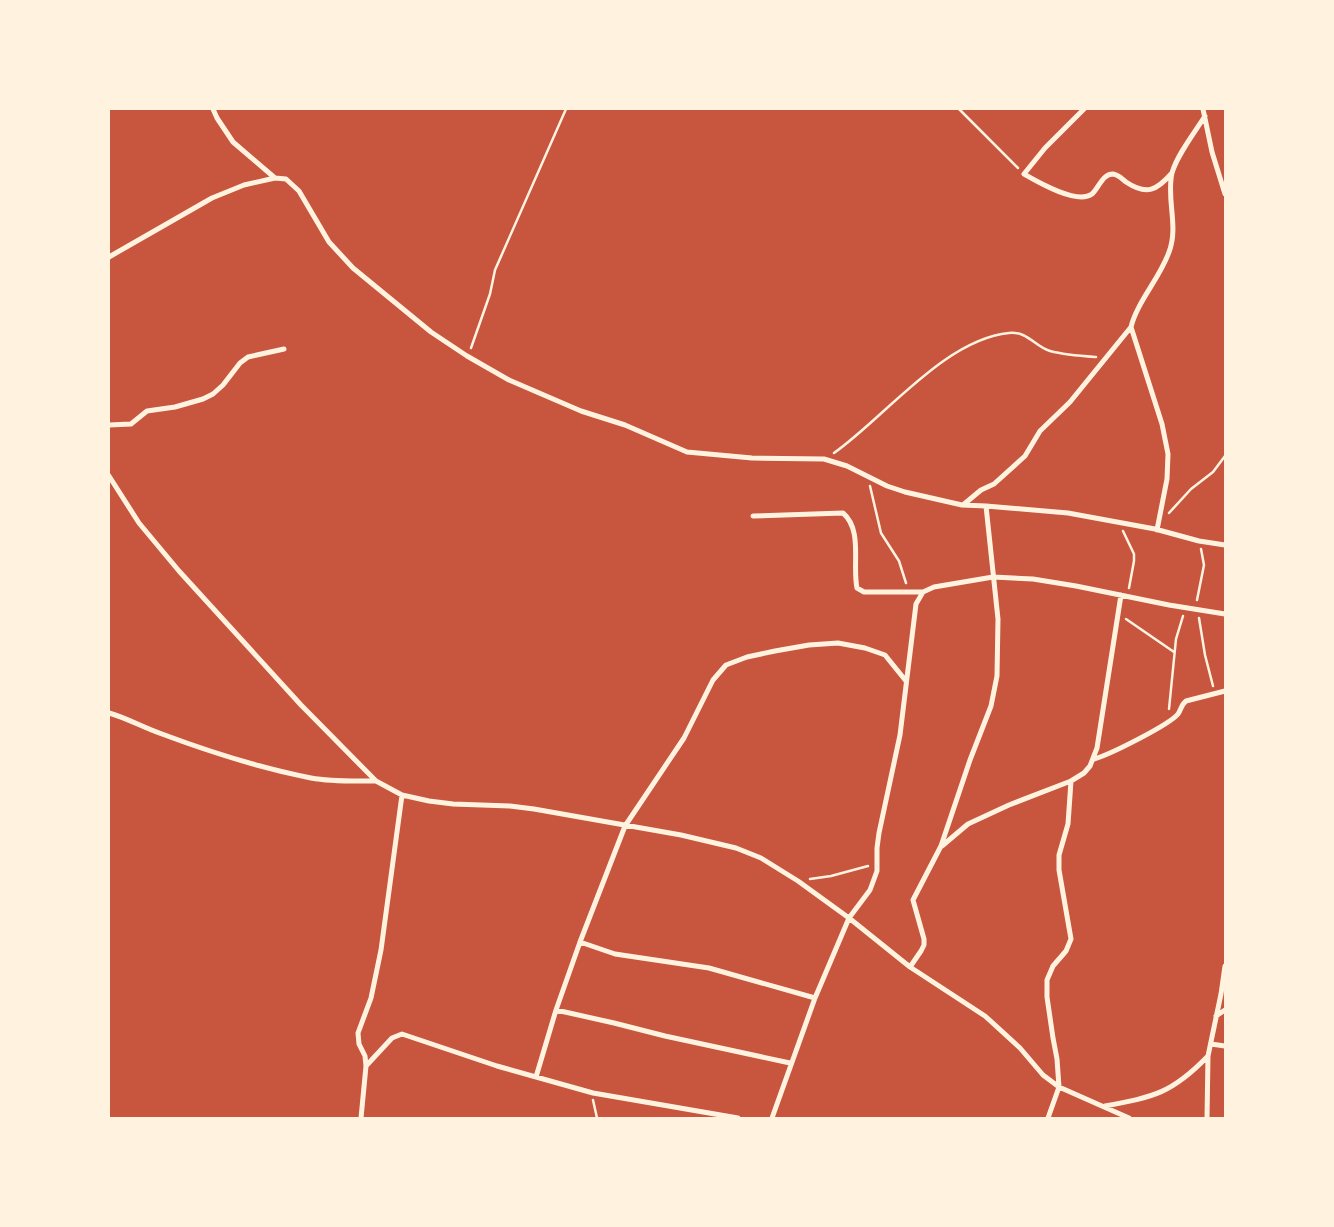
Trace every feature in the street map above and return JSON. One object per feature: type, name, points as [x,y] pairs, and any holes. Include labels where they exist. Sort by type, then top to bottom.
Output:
[{"type":"street","points":[[213,109],[233,142],[274,178]]},
{"type":"street","points":[[1084,109],[1045,148],[1024,174],[1043,184],[1082,198],[1091,195],[1106,176],[1110,174],[1116,174],[1136,188],[1152,190],[1161,185],[1172,172],[1179,157],[1205,116]]},
{"type":"street","points":[[1204,109],[1212,152],[1225,194]]},
{"type":"street","points":[[962,506],[981,490],[994,484],[1024,456],[1040,431],[1070,402],[1131,327],[1134,316],[1149,293],[1170,251],[1174,232],[1171,189],[1172,172]]},
{"type":"street","points":[[109,256],[212,198],[244,185],[274,178],[286,179],[299,191],[329,242],[353,268],[431,332],[467,356],[509,380],[581,411],[624,425],[687,452],[752,458],[824,459],[847,466],[887,486],[962,506],[986,506],[1068,513],[1225,544]]},
{"type":"street","points":[[1131,327],[1162,424],[1168,454],[1167,479],[1157,530]]},
{"type":"street","points":[[109,425],[132,424],[147,411],[175,407],[203,399],[213,394],[223,385],[243,359],[284,349]]},
{"type":"street","points":[[109,476],[139,523],[179,571],[301,705],[376,781],[402,794],[453,804],[510,806],[625,826],[736,848],[761,858],[798,881],[849,918],[910,967],[948,990],[985,1016],[1020,1048],[1043,1075],[1058,1087],[1129,1118]]},
{"type":"street","points":[[910,967],[924,945],[913,900],[941,846],[970,760],[989,714],[997,676],[998,619],[986,506]]},
{"type":"street","points":[[753,516],[843,514],[853,526],[855,579],[857,588],[864,592],[923,592],[934,587],[993,577],[1076,586],[1225,614]]},
{"type":"street","points":[[772,1118],[790,1063],[815,998],[849,918],[870,890],[877,871],[878,840],[900,735],[916,604],[923,592]]},
{"type":"street","points":[[941,846],[968,824],[1009,805],[1071,781],[1084,773],[1094,759],[1098,742],[1118,614],[1124,596]]},
{"type":"street","points":[[536,1077],[556,1010],[580,942],[625,826],[684,738],[713,680],[726,665],[747,657],[775,650],[838,643],[865,648],[885,655],[906,681]]},
{"type":"street","points":[[1094,759],[1107,755],[1168,722],[1178,714],[1182,704],[1186,701],[1225,691]]},
{"type":"street","points":[[109,713],[178,740],[295,774],[346,782],[376,781]]},
{"type":"street","points":[[1048,1118],[1058,1087],[1057,1059],[1047,997],[1047,980],[1053,966],[1066,951],[1071,939],[1059,870],[1059,855],[1068,824],[1071,781]]},
{"type":"street","points":[[361,1118],[366,1066],[359,1044],[358,1033],[371,998],[381,950],[402,794]]},
{"type":"street","points":[[580,942],[615,954],[709,968],[815,998]]},
{"type":"street","points":[[1207,1118],[1208,1056],[1225,966]]},
{"type":"street","points":[[556,1010],[790,1063]]},
{"type":"street","points":[[1216,1016],[1225,1010]]},
{"type":"street","points":[[366,1066],[392,1038],[402,1034],[498,1066],[593,1093],[738,1118]]},
{"type":"street","points":[[1211,1044],[1225,1046]]},
{"type":"street","points":[[1104,1106],[1141,1100],[1174,1087],[1208,1056]]},
{"type":"path","points":[[467,356],[490,294],[496,270],[566,109]]},
{"type":"path","points":[[959,109],[1024,174]]},
{"type":"path","points":[[824,459],[847,443],[880,413],[948,358],[973,344],[1010,333],[1028,337],[1048,351],[1105,357]]},
{"type":"path","points":[[1168,514],[1191,489],[1213,472],[1225,456]]},
{"type":"path","points":[[866,476],[873,494],[881,533],[899,561],[905,579],[906,592]]},
{"type":"path","points":[[1119,522],[1134,554],[1134,561],[1124,596]]},
{"type":"path","points":[[1199,540],[1204,566],[1196,609],[1205,655],[1216,694]]},
{"type":"path","points":[[1168,722],[1174,652],[1185,608]]},
{"type":"path","points":[[1118,614],[1174,652]]},
{"type":"path","points":[[798,881],[831,876],[877,863]]},
{"type":"path","points":[[593,1093],[594,1110],[597,1118]]}]
